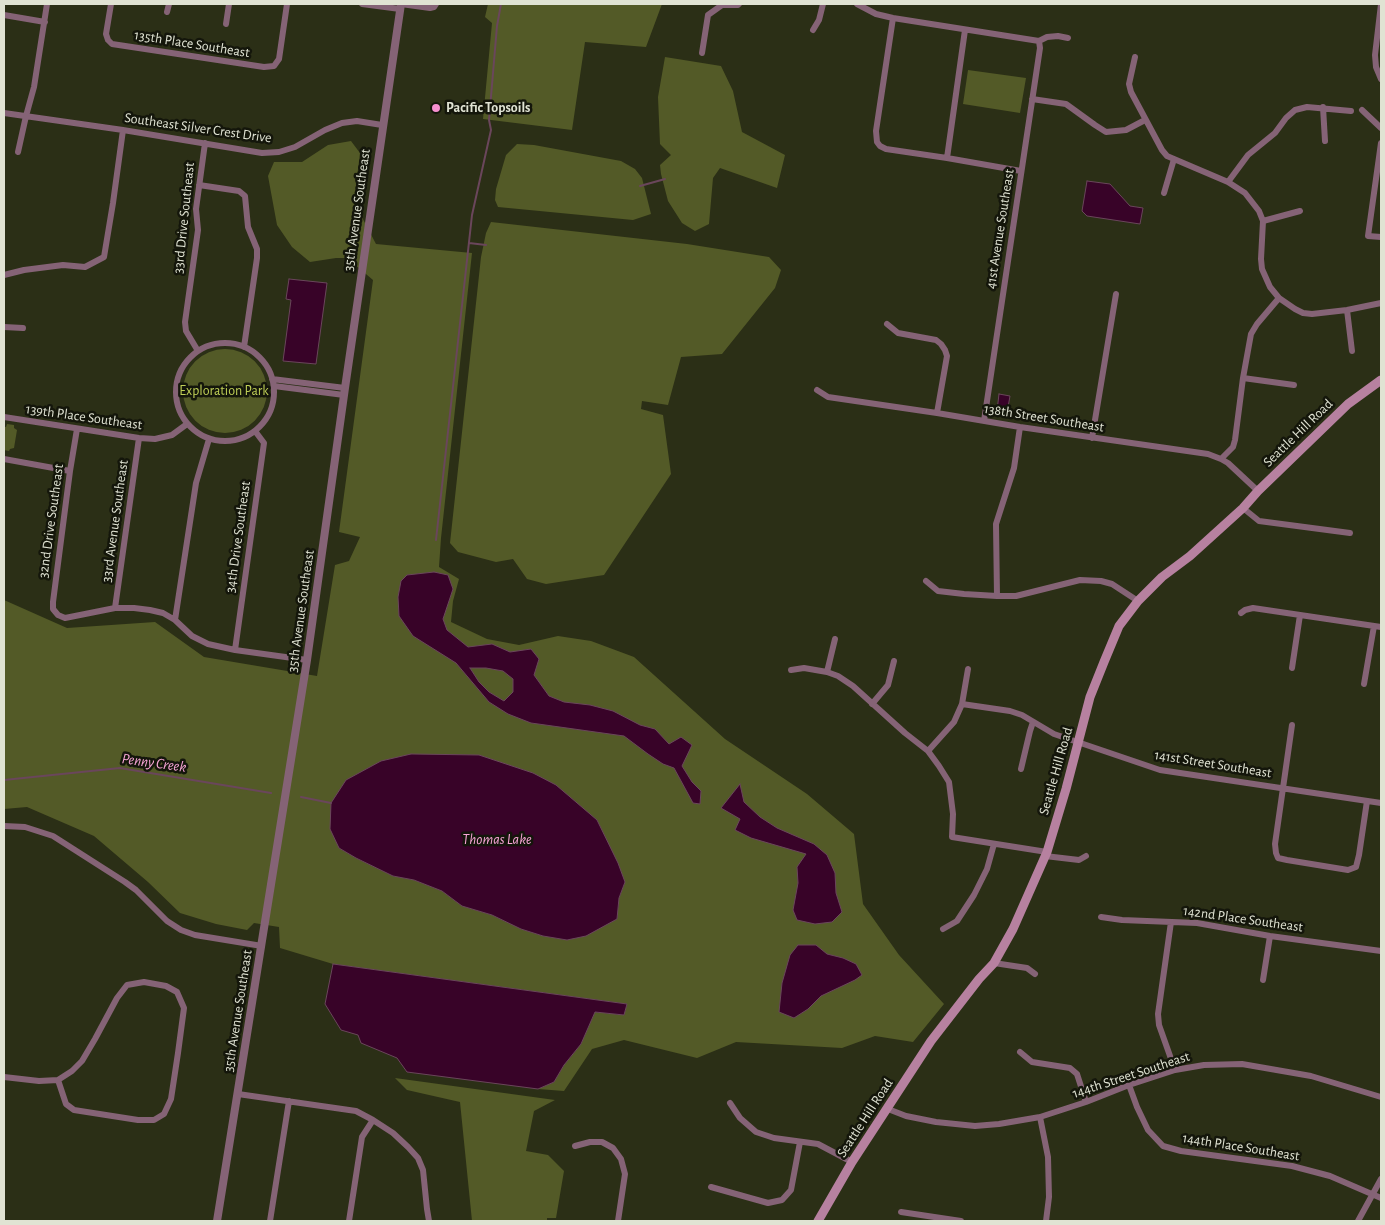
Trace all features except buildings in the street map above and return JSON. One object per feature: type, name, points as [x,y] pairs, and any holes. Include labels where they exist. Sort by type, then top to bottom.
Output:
[{"type":"main road","name":"Seattle Hill Road","points":[[818,1221],[852,1162],[931,1041],[979,979],[994,963],[1013,929],[1046,854],[1079,743],[1090,697],[1119,626],[1138,601],[1162,577],[1190,556],[1243,508],[1258,491],[1348,404],[1381,380]]},
{"type":"street","points":[[18,152],[34,87],[48,4]]},
{"type":"street","name":"135th Place Southeast","points":[[111,4],[106,34],[112,44],[264,67],[274,66],[279,59],[287,4]]},
{"type":"street","points":[[167,12],[169,4]]},
{"type":"street","points":[[226,24],[229,4]]},
{"type":"street","points":[[362,4],[430,8],[436,4]]},
{"type":"street","points":[[702,54],[708,15],[722,5],[739,4]]},
{"type":"street","points":[[813,30],[819,20],[823,4]]},
{"type":"street","points":[[857,4],[876,14],[965,30],[1039,41],[1047,37],[1058,36],[1068,38]]},
{"type":"street","points":[[1381,4],[1375,55],[1376,67],[1381,79]]},
{"type":"street","name":"35th Avenue Southeast","points":[[217,1221],[307,660],[400,6]]},
{"type":"street","points":[[4,15],[45,22]]},
{"type":"street","points":[[893,18],[876,131],[877,142],[880,146],[886,149],[1021,171]]},
{"type":"street","points":[[947,158],[965,30]]},
{"type":"street","name":"41st Avenue Southeast","points":[[984,421],[1040,48],[1039,41]]},
{"type":"street","points":[[1135,57],[1129,84],[1131,92],[1162,150],[1167,156],[1228,182],[1245,193],[1259,211],[1262,221],[1262,269],[1267,283],[1279,298],[1288,306],[1303,313],[1312,314],[1347,310],[1381,303]]},
{"type":"street","points":[[1032,99],[1066,104],[1106,132],[1126,130],[1145,120]]},
{"type":"street","points":[[1228,182],[1248,155],[1275,133],[1286,118],[1295,110],[1306,107],[1351,111]]},
{"type":"street","points":[[1324,108],[1325,141]]},
{"type":"street","points":[[1362,110],[1381,128]]},
{"type":"street","name":"Southeast Silver Crest Drive","points":[[4,113],[262,153],[279,152],[295,147],[342,123],[357,120],[382,125]]},
{"type":"street","points":[[4,275],[24,270],[63,265],[86,266],[104,258],[123,130]]},
{"type":"street","name":"33rd Drive Southeast","points":[[198,351],[186,331],[185,322],[198,230],[196,209],[205,143]]},
{"type":"street","points":[[1381,143],[1368,236],[1381,237]]},
{"type":"street","points":[[1164,193],[1174,159]]},
{"type":"street","points":[[199,185],[239,191],[245,196],[248,227],[257,249],[257,258],[244,347]]},
{"type":"street","points":[[1262,221],[1300,211]]},
{"type":"street","points":[[1092,438],[1116,294]]},
{"type":"street","points":[[1221,459],[1232,447],[1235,440],[1243,378],[1252,334],[1257,324],[1279,298]]},
{"type":"street","points":[[1347,310],[1352,351]]},
{"type":"street","points":[[887,324],[898,334],[936,340],[945,350],[946,356],[937,413]]},
{"type":"street","points":[[4,327],[23,328]]},
{"type":"street","points":[[228,343],[244,347],[262,359],[268,368],[273,382],[273,403],[266,418],[255,431],[247,436],[228,441],[209,439],[197,433],[187,424],[180,412],[176,399],[176,385],[180,371],[198,351],[213,344],[228,343]]},
{"type":"street","points":[[1243,378],[1294,385]]},
{"type":"street","points":[[273,382],[344,392]]},
{"type":"street","name":"138th Street Southeast","points":[[817,390],[828,396],[1092,438],[1208,454],[1228,463],[1258,491]]},
{"type":"street","name":"139th Place Southeast","points":[[4,418],[155,439],[172,434],[187,424]]},
{"type":"street","points":[[997,596],[996,524],[1014,468],[1020,427]]},
{"type":"street","name":"32nd Drive Southeast","points":[[77,429],[53,602],[54,609],[58,615],[65,618],[115,608]]},
{"type":"street","name":"34th Drive Southeast","points":[[235,650],[264,443],[255,431]]},
{"type":"street","name":"33rd Avenue Southeast","points":[[115,608],[139,438]]},
{"type":"street","points":[[175,620],[196,483],[209,439]]},
{"type":"street","points":[[4,459],[70,470]]},
{"type":"street","points":[[1243,508],[1259,521],[1350,533]]},
{"type":"street","points":[[926,581],[938,591],[1016,596],[1080,580],[1101,580],[1112,584],[1138,601]]},
{"type":"street","points":[[115,608],[134,608],[163,613],[175,620],[192,636],[208,644],[235,650],[307,660]]},
{"type":"street","points":[[1241,613],[1254,608],[1378,627],[1364,684]]},
{"type":"street","points":[[1292,668],[1300,615]]},
{"type":"street","points":[[826,672],[835,639]]},
{"type":"street","points":[[872,704],[888,685],[894,661]]},
{"type":"street","points":[[791,670],[804,668],[838,676],[853,686],[928,751],[949,782],[953,814],[952,838],[1079,860],[1086,856]]},
{"type":"street","points":[[928,751],[954,722],[962,704],[968,669]]},
{"type":"street","name":"141st Street Southeast","points":[[962,704],[1010,711],[1022,715],[1054,734],[1160,770],[1381,802]]},
{"type":"street","points":[[1021,769],[1033,722]]},
{"type":"street","points":[[1292,725],[1275,844],[1278,858],[1348,870],[1356,867],[1367,800]]},
{"type":"street","points":[[4,826],[25,827],[53,836],[136,890],[167,921],[181,930],[195,935],[262,946]]},
{"type":"street","points":[[943,929],[957,921],[974,895],[987,869],[994,844]]},
{"type":"street","name":"142nd Place Southeast","points":[[1101,917],[1122,920],[1196,923],[1381,952]]},
{"type":"street","points":[[1171,922],[1158,1014],[1159,1025],[1175,1070]]},
{"type":"street","points":[[1263,980],[1270,936]]},
{"type":"street","points":[[994,963],[1028,968],[1035,974]]},
{"type":"street","points":[[4,1077],[39,1082],[58,1080],[72,1071],[82,1061],[96,1039],[117,998],[127,985],[144,982],[166,986],[176,992],[184,1008],[171,1099],[164,1114],[154,1120],[138,1120],[74,1110],[66,1104],[58,1080]]},
{"type":"street","points":[[1020,1052],[1032,1062],[1070,1068],[1077,1074],[1086,1102]]},
{"type":"street","name":"144th Street Southeast","points":[[888,1109],[906,1116],[936,1122],[975,1126],[999,1124],[1040,1117],[1175,1070],[1204,1065],[1242,1064],[1310,1076],[1381,1097]]},
{"type":"street","name":"144th Place Southeast","points":[[1129,1085],[1148,1130],[1163,1146],[1182,1151],[1292,1166],[1330,1176],[1381,1198]]},
{"type":"street","points":[[238,1094],[356,1111],[393,1133],[418,1158],[423,1170],[429,1221]]},
{"type":"street","points":[[270,1221],[289,1101]]},
{"type":"street","points":[[730,1103],[740,1118],[756,1132],[774,1138],[818,1144],[852,1162]]},
{"type":"street","points":[[1040,1117],[1048,1157],[1050,1197],[1046,1221]]},
{"type":"street","points":[[349,1221],[362,1137],[373,1120]]},
{"type":"street","points":[[575,1146],[590,1142],[602,1142],[614,1148],[622,1159],[625,1174],[618,1221]]},
{"type":"street","points":[[711,1187],[768,1203],[782,1200],[790,1190],[800,1142]]},
{"type":"street","points":[[1358,1221],[1381,1180]]},
{"type":"street","points":[[901,1212],[961,1221]]},
{"type":"green space","points":[[488,4],[662,4],[646,47],[585,42],[572,130],[483,119],[492,23],[485,17]]},
{"type":"green space","points":[[665,57],[721,66],[733,91],[742,132],[785,155],[777,188],[720,168],[713,178],[709,224],[695,231],[682,223],[668,201],[661,174],[660,165],[671,155],[660,144],[658,97]]},
{"type":"green space","points":[[968,70],[1026,78],[1020,113],[963,104]]},
{"type":"green space","points":[[351,141],[360,153],[354,202],[376,244],[472,253],[439,567],[459,579],[453,601],[451,622],[487,639],[519,645],[558,636],[591,641],[634,657],[725,739],[807,794],[854,834],[863,904],[899,955],[944,1004],[913,1042],[875,1036],[842,1048],[736,1042],[697,1058],[624,1040],[592,1049],[564,1091],[538,1089],[554,1082],[564,1065],[581,1044],[595,1012],[624,1015],[627,1004],[333,964],[280,948],[279,927],[254,923],[247,930],[216,924],[180,913],[148,882],[94,836],[27,807],[4,809],[4,600],[67,628],[155,622],[204,657],[317,676],[335,565],[349,561],[360,537],[339,532],[373,280],[347,258],[310,262],[292,247],[277,225],[268,176],[274,162],[302,162],[328,145]],"holes":[[[597,820],[625,882],[619,898],[617,919],[567,940],[543,936],[521,929],[492,915],[462,906],[442,891],[414,880],[393,876],[339,848]]]},
{"type":"green space","points":[[517,144],[534,145],[621,161],[635,169],[642,178],[651,214],[633,220],[498,207],[495,200],[496,189],[506,155]]},
{"type":"green space","points":[[491,222],[687,244],[769,257],[781,270],[775,288],[722,354],[681,357],[668,405],[642,401],[641,409],[663,415],[671,474],[604,575],[546,584],[527,579],[513,559],[496,562],[458,552],[450,543],[481,257],[486,233]]},
{"type":"green space","name":"Exploration Park","points":[[225,349],[241,352],[255,361],[264,375],[267,391],[264,407],[255,421],[241,430],[225,433],[209,430],[195,421],[186,407],[183,391],[186,375],[195,361],[209,352]]},
{"type":"green space","points":[[7,424],[14,425],[14,428],[17,430],[14,448],[9,451],[4,450],[4,427]]},
{"type":"green space","points":[[395,1078],[555,1100],[534,1111],[526,1151],[548,1155],[564,1171],[556,1218],[547,1218],[547,1221],[472,1221],[460,1102],[407,1090]]},
{"type":"water","points":[[1087,181],[1110,184],[1130,206],[1143,208],[1140,224],[1087,216],[1082,211]]},
{"type":"water","points":[[289,279],[327,283],[316,364],[283,361],[291,300],[286,299]]},
{"type":"water","points":[[999,394],[1010,396],[1007,413],[997,411]]},
{"type":"water","points":[[434,572],[448,575],[453,589],[443,619],[447,630],[468,647],[492,644],[510,652],[531,649],[539,659],[534,675],[549,696],[564,702],[590,705],[613,711],[640,725],[655,729],[669,744],[681,737],[692,745],[682,766],[692,782],[701,791],[700,804],[693,803],[674,768],[663,764],[624,736],[531,723],[508,714],[489,702],[456,663],[413,636],[399,616],[398,597],[401,581],[407,575]],"holes":[[[470,668],[503,671],[513,679],[513,692],[504,701],[489,692],[479,682]]]},
{"type":"water","name":"Thomas Lake","points":[[411,754],[479,755],[533,773],[556,785],[597,820],[618,863],[625,882],[619,898],[617,919],[586,936],[567,940],[543,936],[521,929],[492,915],[462,906],[442,891],[414,880],[393,876],[339,848],[330,829],[331,803],[346,780],[381,761]]},
{"type":"water","points":[[740,784],[744,802],[760,817],[777,828],[814,844],[827,855],[835,873],[836,893],[842,912],[832,922],[815,924],[797,920],[793,910],[798,883],[797,867],[806,854],[751,838],[735,830],[740,819],[721,808]]},
{"type":"water","points":[[798,945],[816,945],[827,954],[856,964],[862,975],[821,996],[808,1009],[794,1018],[779,1012],[782,983],[790,955]]},
{"type":"water","points":[[333,964],[627,1004],[624,1015],[595,1012],[581,1044],[564,1065],[554,1082],[538,1089],[407,1072],[397,1058],[361,1043],[358,1035],[341,1030],[325,1004]]},
{"type":"waterway","points":[[436,540],[472,215],[491,130],[489,120],[497,26],[501,4]]},
{"type":"waterway","points":[[640,186],[665,179]]},
{"type":"waterway","points":[[469,243],[486,245]]},
{"type":"waterway","name":"Penny Creek","points":[[4,780],[120,768],[271,793]]},
{"type":"waterway","name":"Penny Creek","points":[[301,797],[331,803]]},
{"type":"place","name":"Pacific Topsoils","points":[[436,108]]}]
